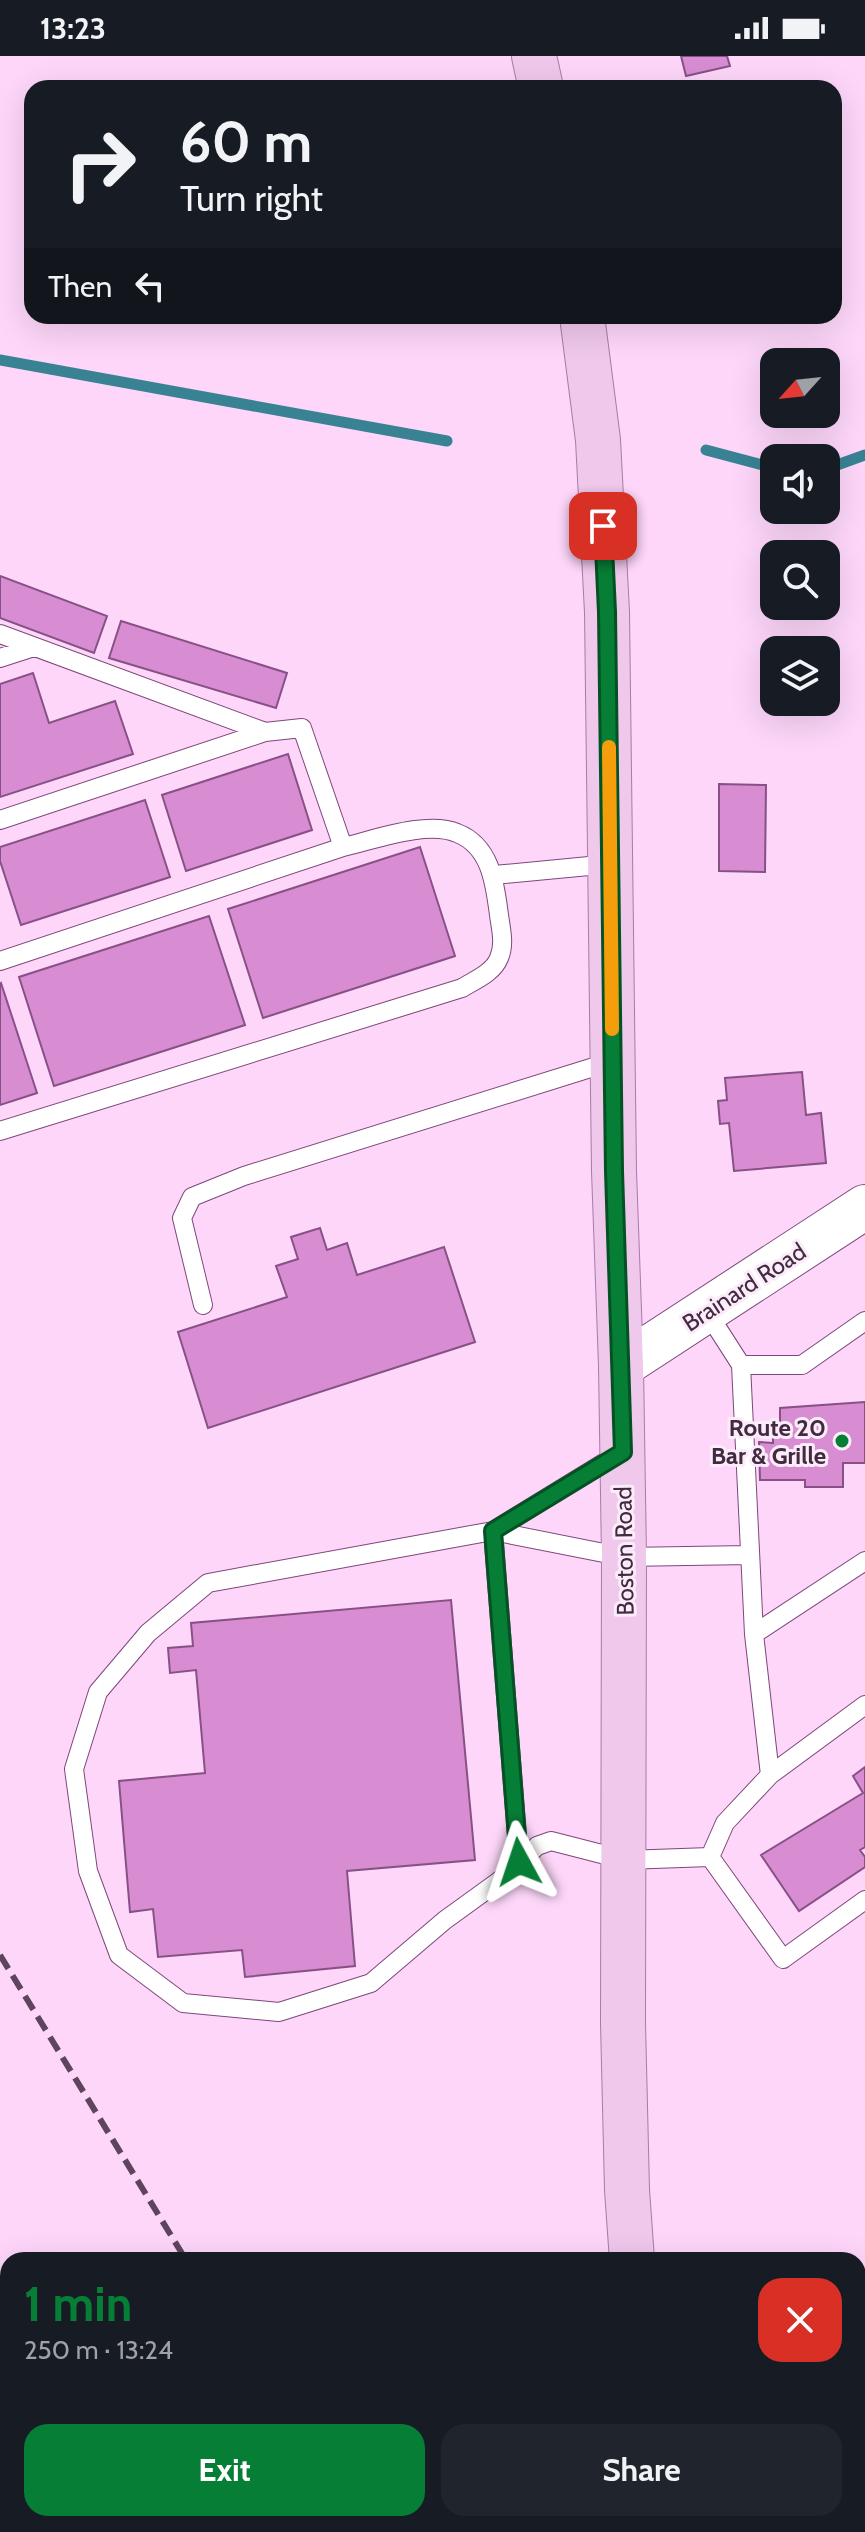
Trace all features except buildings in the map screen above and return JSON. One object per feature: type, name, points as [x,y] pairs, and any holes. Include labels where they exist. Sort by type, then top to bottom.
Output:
[{"type":"main road","points":[[534,56],[539,80]]},
{"type":"main road","name":"Boston Road","points":[[583,324],[598,440],[607,612],[613,1061],[623,1452],[623,2023],[631,2252]]},
{"type":"street","name":"Brainard Road","points":[[621,1366],[865,1207]]},
{"type":"lane","points":[[0,634],[265,732]]},
{"type":"lane","points":[[0,658],[34,647]]},
{"type":"lane","points":[[0,820],[265,732],[302,728],[343,847]]},
{"type":"lane","points":[[0,961],[343,847],[432,827],[458,833],[479,849],[494,875],[503,943],[498,961],[485,975],[462,988],[0,1131]]},
{"type":"lane","points":[[494,875],[610,864]]},
{"type":"lane","points":[[203,1305],[182,1218],[192,1197],[244,1176],[613,1061]]},
{"type":"lane","points":[[707,1312],[741,1365],[754,1634],[770,1775]]},
{"type":"lane","points":[[741,1365],[802,1365],[865,1321]]},
{"type":"lane","points":[[623,1452],[493,1531],[208,1583],[148,1633],[98,1692],[74,1769],[88,1871],[119,1955],[183,2003],[279,2012],[371,1983],[445,1920],[510,1873],[537,1846],[551,1841],[625,1860],[710,1857]]},
{"type":"lane","points":[[493,1531],[624,1557],[750,1555]]},
{"type":"lane","points":[[493,1531],[519,1862]]},
{"type":"lane","points":[[754,1634],[865,1561]]},
{"type":"lane","points":[[710,1857],[725,1823],[770,1775],[865,1705]]},
{"type":"lane","points":[[710,1857],[783,1959],[865,1900]]},
{"type":"waterway","points":[[0,360],[447,441]]},
{"type":"waterway","points":[[706,450],[760,464]]},
{"type":"waterway","points":[[840,464],[865,455]]},
{"type":"railway","points":[[0,1955],[181,2252]]},
{"type":"slow traffic","points":[[609,747],[612,1029]]},
{"type":"place","name":"Route 20 Bar & Grille","points":[[842,1441]]},
{"type":"route","points":[[519,1862],[493,1531],[623,1452],[614,1171],[607,612],[603,526]]}]
